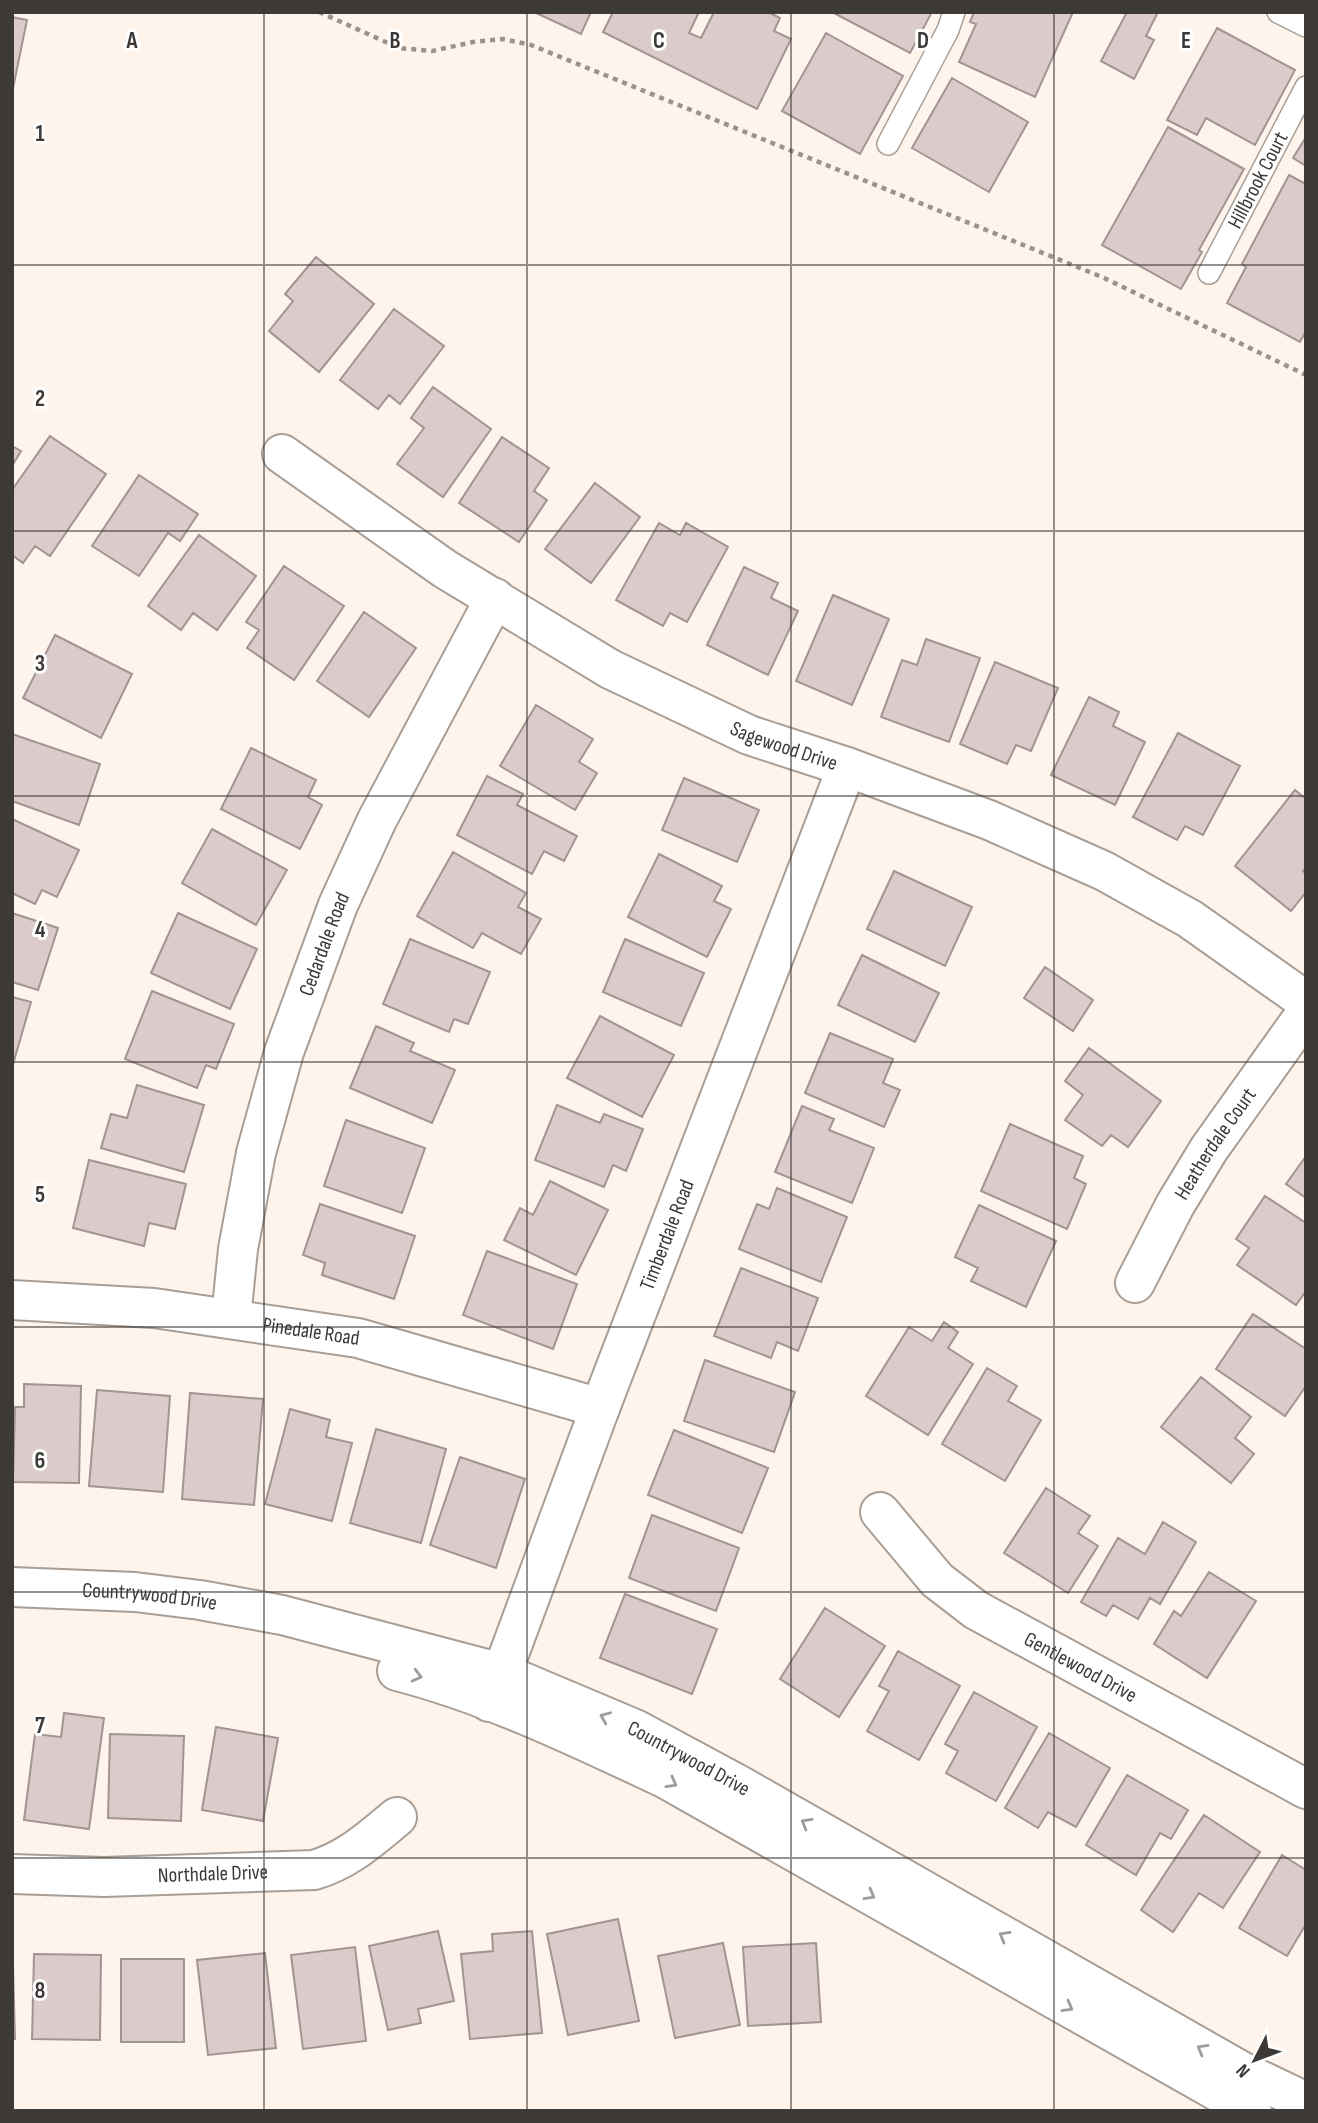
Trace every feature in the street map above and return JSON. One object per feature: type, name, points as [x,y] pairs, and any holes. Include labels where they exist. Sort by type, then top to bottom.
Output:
[{"type":"street","name":"Sagewood Drive","points":[[282,454],[445,569],[610,669],[749,735],[847,767],[989,820],[1104,871],[1190,919],[1306,1001]]},
{"type":"street","name":"Cedardale Road","points":[[231,1318],[238,1249],[256,1153],[284,1052],[333,918],[377,820],[495,598]]},
{"type":"street","name":"Timberdale Road","points":[[495,1688],[847,767]]},
{"type":"street","name":"Heatherdale Court","points":[[1135,1283],[1175,1205],[1209,1149],[1306,1013]]},
{"type":"street","name":"Pinedale Road","points":[[12,1300],[153,1308],[358,1338],[600,1408]]},
{"type":"street","name":"Gentlewood Drive","points":[[880,1512],[937,1580],[976,1611],[1306,1788]]},
{"type":"street","name":"Countrywood Drive","points":[[12,1587],[135,1592],[200,1600],[282,1615],[495,1688],[635,1729],[739,1785],[1243,2072],[1306,2102]]},
{"type":"street","name":"Countrywood Drive","points":[[12,1613],[135,1619],[197,1626],[274,1640],[439,1682],[495,1688],[581,1739],[666,1779],[1252,2111]]},
{"type":"street","name":"Northdale Drive","points":[[12,1874],[104,1877],[314,1870],[348,1857],[397,1817]]},
{"type":"lane","points":[[887,144],[948,30],[954,12]]},
{"type":"lane","points":[[1278,12],[1306,26]]},
{"type":"lane","name":"Hillbrook Court","points":[[1209,273],[1306,87]]},
{"type":"path","points":[[319,12],[399,48],[432,51],[503,38],[531,45],[1102,277],[1306,374]]},
{"type":"building","points":[[534,12],[591,12],[581,34]]},
{"type":"building","points":[[613,12],[699,12],[689,33],[701,38],[714,12],[768,12],[780,18],[774,31],[791,39],[757,109],[603,32]]},
{"type":"building","points":[[832,12],[932,12],[910,53]]},
{"type":"building","points":[[974,12],[1073,12],[1035,97],[959,62],[976,24],[970,22]]},
{"type":"building","points":[[1127,12],[1158,12],[1146,36],[1154,40],[1134,79],[1101,61]]},
{"type":"building","points":[[12,17],[27,20],[12,93]]},
{"type":"building","points":[[1217,28],[1295,70],[1255,145],[1206,118],[1197,135],[1167,120]]},
{"type":"building","points":[[826,33],[903,76],[860,154],[782,111]]},
{"type":"building","points":[[952,78],[1028,122],[989,192],[912,148]]},
{"type":"building","points":[[1168,127],[1244,169],[1199,250],[1202,252],[1181,289],[1102,245]]},
{"type":"building","points":[[1306,137],[1306,166],[1293,158]]},
{"type":"building","points":[[1289,175],[1306,184],[1306,331],[1300,342],[1227,303],[1246,267],[1242,264]]},
{"type":"building","points":[[316,257],[374,304],[319,372],[269,331],[293,301],[285,294]]},
{"type":"building","points":[[394,309],[444,346],[400,404],[389,395],[378,409],[340,380]]},
{"type":"building","points":[[433,387],[491,429],[443,497],[397,464],[424,428],[411,418]]},
{"type":"building","points":[[50,436],[106,474],[50,556],[35,546],[23,563],[12,555],[12,490]]},
{"type":"building","points":[[502,437],[549,468],[534,491],[547,500],[519,542],[459,503]]},
{"type":"building","points":[[12,446],[21,451],[12,466]]},
{"type":"building","points":[[139,475],[198,514],[180,541],[168,533],[139,576],[92,546]]},
{"type":"building","points":[[595,483],[640,517],[591,583],[545,549]]},
{"type":"building","points":[[659,523],[680,535],[686,523],[728,547],[687,622],[670,613],[663,626],[616,600]]},
{"type":"building","points":[[199,535],[256,576],[217,630],[193,613],[181,630],[148,606]]},
{"type":"building","points":[[284,566],[344,606],[294,680],[247,648],[259,630],[246,622]]},
{"type":"building","points":[[744,567],[778,583],[771,598],[798,611],[768,675],[707,645]]},
{"type":"building","points":[[833,595],[889,619],[852,705],[796,681]]},
{"type":"building","points":[[364,612],[416,648],[369,717],[317,681]]},
{"type":"building","points":[[55,635],[132,674],[101,738],[23,698]]},
{"type":"building","points":[[926,639],[980,658],[949,742],[881,717],[902,660],[917,665]]},
{"type":"building","points":[[995,662],[1058,688],[1031,751],[1016,745],[1007,764],[960,744]]},
{"type":"building","points":[[1089,697],[1119,712],[1113,726],[1145,742],[1115,805],[1051,775]]},
{"type":"building","points":[[536,705],[593,739],[579,762],[597,773],[575,810],[500,766]]},
{"type":"building","points":[[1178,733],[1240,766],[1203,835],[1185,826],[1177,840],[1133,817]]},
{"type":"building","points":[[12,734],[100,764],[79,825],[12,801]]},
{"type":"building","points":[[251,748],[316,780],[308,797],[322,805],[300,849],[221,809]]},
{"type":"building","points":[[487,776],[523,794],[517,805],[577,836],[564,861],[544,851],[532,874],[457,835]]},
{"type":"building","points":[[684,778],[759,810],[737,862],[662,830]]},
{"type":"building","points":[[1295,790],[1306,799],[1306,868],[1303,871],[1306,874],[1306,892],[1291,911],[1235,866]]},
{"type":"building","points":[[12,819],[79,850],[57,897],[42,890],[35,904],[12,893]]},
{"type":"building","points":[[212,829],[287,870],[256,925],[182,883]]},
{"type":"building","points":[[453,852],[526,893],[518,907],[541,919],[521,954],[482,933],[473,948],[417,916]]},
{"type":"building","points":[[659,854],[722,886],[714,901],[731,909],[707,957],[628,917]]},
{"type":"building","points":[[894,871],[972,907],[945,966],[867,929]]},
{"type":"building","points":[[12,913],[58,928],[38,990],[12,982]]},
{"type":"building","points":[[178,913],[257,949],[230,1009],[151,973]]},
{"type":"building","points":[[410,939],[490,972],[468,1024],[454,1019],[449,1032],[383,1004]]},
{"type":"building","points":[[625,939],[704,973],[681,1026],[603,992]]},
{"type":"building","points":[[862,955],[939,993],[915,1042],[838,1005]]},
{"type":"building","points":[[1045,967],[1093,1000],[1073,1031],[1024,998]]},
{"type":"building","points":[[152,991],[234,1024],[216,1069],[206,1065],[197,1088],[125,1059]]},
{"type":"building","points":[[12,997],[31,1002],[12,1068]]},
{"type":"building","points":[[600,1016],[674,1055],[642,1117],[567,1078]]},
{"type":"building","points":[[376,1026],[414,1043],[410,1051],[455,1070],[432,1123],[350,1088]]},
{"type":"building","points":[[830,1033],[893,1059],[883,1083],[900,1090],[884,1127],[805,1093]]},
{"type":"building","points":[[1089,1048],[1161,1101],[1128,1147],[1111,1135],[1102,1146],[1065,1120],[1083,1095],[1065,1081]]},
{"type":"building","points":[[137,1085],[204,1105],[184,1172],[101,1148],[111,1114],[127,1118]]},
{"type":"building","points":[[557,1105],[600,1123],[604,1114],[643,1129],[626,1171],[613,1165],[604,1187],[535,1160]]},
{"type":"building","points":[[802,1106],[834,1119],[829,1130],[874,1148],[852,1203],[775,1172]]},
{"type":"building","points":[[346,1120],[425,1148],[402,1213],[324,1186]]},
{"type":"building","points":[[1010,1124],[1083,1156],[1074,1178],[1086,1184],[1067,1229],[981,1191]]},
{"type":"building","points":[[1306,1156],[1306,1198],[1286,1184]]},
{"type":"building","points":[[89,1160],[186,1184],[175,1229],[149,1223],[144,1246],[73,1228]]},
{"type":"building","points":[[550,1181],[608,1210],[576,1275],[504,1240],[520,1208],[533,1215]]},
{"type":"building","points":[[777,1188],[847,1217],[821,1282],[739,1249],[757,1204],[769,1209]]},
{"type":"building","points":[[1265,1196],[1306,1223],[1306,1291],[1296,1305],[1237,1265],[1249,1248],[1236,1239]]},
{"type":"building","points":[[320,1204],[415,1236],[394,1299],[322,1275],[325,1263],[303,1255]]},
{"type":"building","points":[[979,1205],[1056,1241],[1026,1307],[971,1281],[978,1268],[955,1257]]},
{"type":"building","points":[[487,1251],[577,1284],[553,1349],[463,1315]]},
{"type":"building","points":[[741,1268],[818,1298],[798,1351],[777,1342],[771,1358],[714,1336]]},
{"type":"building","points":[[1253,1314],[1306,1349],[1306,1386],[1285,1416],[1216,1369]]},
{"type":"building","points":[[944,1322],[958,1332],[948,1348],[973,1364],[928,1435],[866,1396],[909,1327],[932,1341]]},
{"type":"building","points":[[705,1360],[795,1392],[774,1452],[684,1421]]},
{"type":"building","points":[[987,1368],[1017,1386],[1008,1401],[1041,1420],[1005,1481],[942,1444]]},
{"type":"building","points":[[1201,1377],[1251,1417],[1235,1438],[1254,1454],[1231,1483],[1161,1427]]},
{"type":"building","points":[[24,1384],[81,1386],[79,1483],[13,1482],[15,1407],[24,1407]]},
{"type":"building","points":[[97,1390],[170,1396],[163,1492],[89,1486]]},
{"type":"building","points":[[190,1393],[263,1399],[254,1505],[182,1499]]},
{"type":"building","points":[[290,1409],[330,1420],[326,1437],[352,1443],[332,1521],[265,1504]]},
{"type":"building","points":[[376,1429],[446,1449],[421,1543],[350,1523]]},
{"type":"building","points":[[674,1430],[768,1468],[742,1533],[648,1495]]},
{"type":"building","points":[[460,1457],[525,1479],[496,1568],[430,1545]]},
{"type":"building","points":[[1046,1488],[1090,1516],[1078,1533],[1098,1546],[1068,1593],[1004,1553]]},
{"type":"building","points":[[652,1515],[739,1548],[716,1611],[629,1578]]},
{"type":"building","points":[[1163,1522],[1196,1542],[1160,1604],[1150,1598],[1138,1619],[1113,1605],[1106,1616],[1081,1602],[1118,1538],[1145,1554]]},
{"type":"building","points":[[1209,1572],[1256,1601],[1207,1678],[1154,1644],[1174,1611],[1181,1616]]},
{"type":"building","points":[[625,1594],[717,1629],[692,1694],[600,1658]]},
{"type":"building","points":[[825,1608],[885,1646],[839,1717],[780,1679]]},
{"type":"building","points":[[898,1651],[960,1686],[919,1760],[867,1731],[889,1691],[879,1686]]},
{"type":"building","points":[[974,1692],[1037,1727],[996,1801],[946,1773],[958,1751],[945,1744]]},
{"type":"building","points":[[64,1713],[104,1718],[89,1829],[24,1820],[35,1734],[61,1737]]},
{"type":"building","points":[[216,1727],[278,1738],[263,1821],[202,1810]]},
{"type":"building","points":[[1049,1733],[1110,1768],[1076,1827],[1048,1812],[1038,1828],[1005,1808]]},
{"type":"building","points":[[110,1734],[184,1736],[181,1821],[108,1818]]},
{"type":"building","points":[[1127,1775],[1188,1810],[1171,1839],[1160,1833],[1136,1875],[1086,1845]]},
{"type":"building","points":[[1204,1815],[1260,1852],[1223,1908],[1199,1893],[1173,1932],[1141,1910]]},
{"type":"building","points":[[1282,1855],[1306,1870],[1306,1924],[1287,1956],[1239,1928]]},
{"type":"building","points":[[618,1919],[639,2021],[568,2035],[547,1934]]},
{"type":"building","points":[[438,1931],[454,2001],[418,2009],[421,2023],[388,2030],[369,1946]]},
{"type":"building","points":[[532,1931],[542,2033],[470,2039],[461,1954],[493,1951],[492,1934]]},
{"type":"building","points":[[723,1943],[740,2025],[675,2038],[658,1956]]},
{"type":"building","points":[[816,1943],[821,2022],[748,2026],[743,1947]]},
{"type":"building","points":[[355,1947],[366,2041],[303,2049],[291,1955]]},
{"type":"building","points":[[265,1953],[276,2048],[208,2055],[197,1960]]},
{"type":"building","points":[[34,1954],[101,1955],[100,2040],[32,2039]]},
{"type":"building","points":[[121,1959],[184,1959],[184,2042],[121,2042]]},
{"type":"building","points":[[13,1966],[15,2039],[12,2039]]}]
